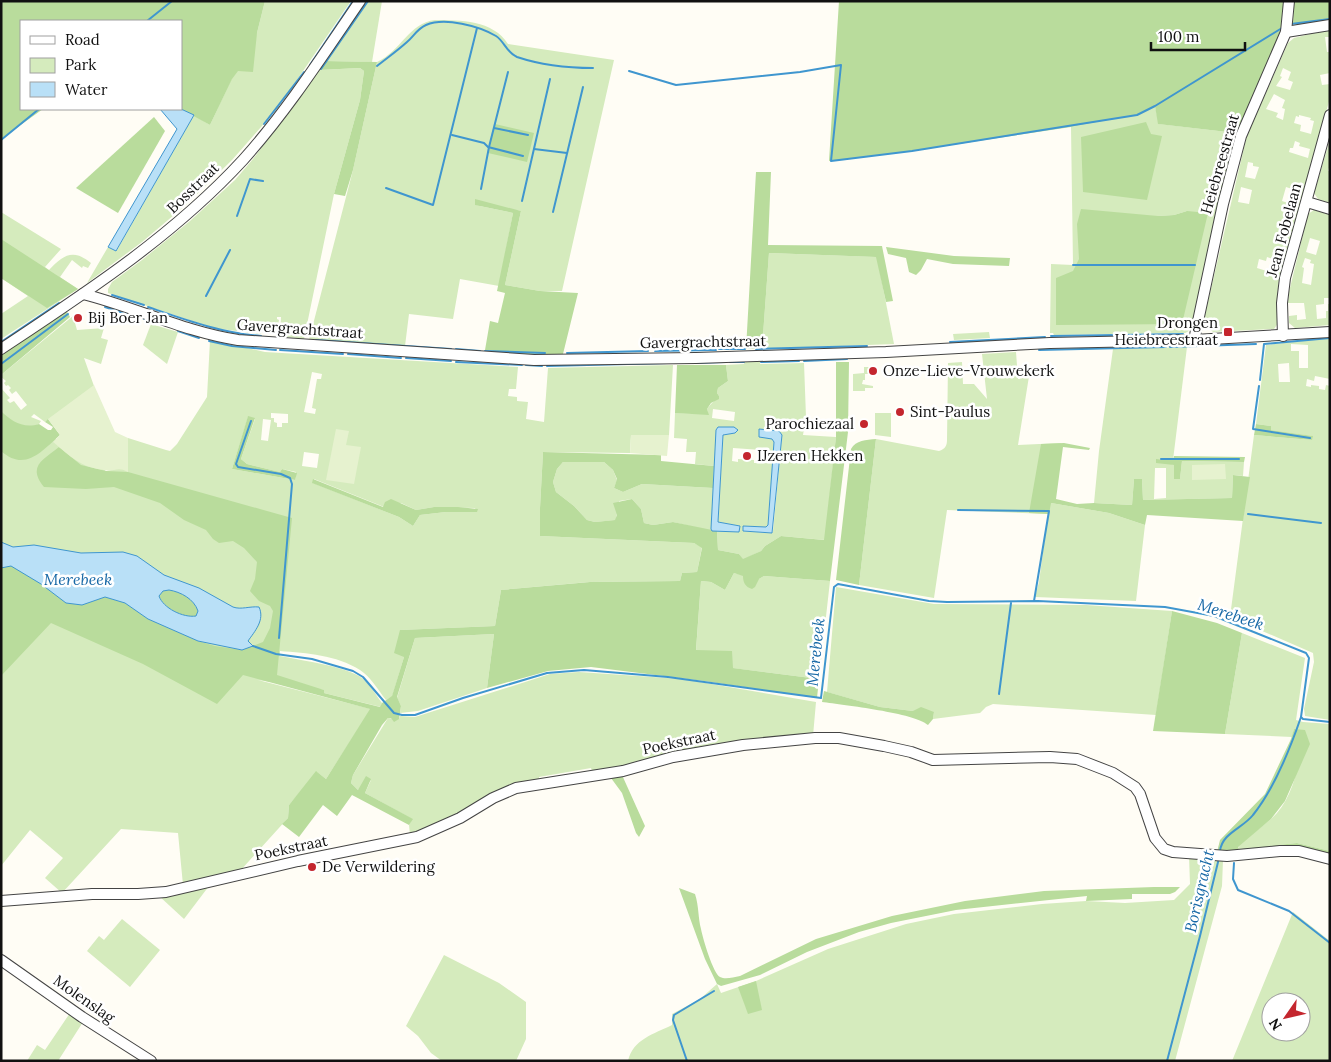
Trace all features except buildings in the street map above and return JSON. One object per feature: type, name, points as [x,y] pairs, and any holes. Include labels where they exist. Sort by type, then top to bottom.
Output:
[{"type":"street","name":"Bosstraat","points":[[1,349],[124,266],[164,235],[214,190],[269,130],[300,89],[360,1]]},
{"type":"street","name":"Heiebreestraat","points":[[1194,340],[1223,204],[1241,136],[1286,32],[1289,1]]},
{"type":"street","points":[[1286,32],[1330,25]]},
{"type":"street","name":"Jean Fobelaan","points":[[1284,336],[1282,303],[1285,278],[1330,115]]},
{"type":"street","points":[[1307,202],[1330,209]]},
{"type":"street","name":"Gavergrachtstraat","points":[[83,294],[223,338],[515,359],[696,358],[886,352],[1050,343],[1284,336],[1330,332]]},
{"type":"street","name":"Poekstraat","points":[[1,901],[92,894],[138,894],[175,890],[298,861],[417,836],[460,818],[494,798],[516,788],[623,771],[673,757],[743,745],[815,738],[839,738],[884,746],[911,752],[933,760],[1050,757],[1077,759],[1104,769],[1135,787],[1140,794],[1155,838],[1164,848],[1173,852],[1218,855],[1298,851],[1330,859]]},
{"type":"street","name":"Molenslag","points":[[1,960],[82,1018],[151,1061]]},
{"type":"green space","points":[[1,1],[265,1],[257,33],[253,72],[238,71],[232,79],[210,125],[182,110],[182,20],[20,20],[20,110],[42,110],[1,139]]},
{"type":"green space","points":[[265,1],[351,1],[277,109],[232,160],[187,204],[142,242],[87,283],[108,247],[117,250],[194,115],[210,125],[232,78],[257,33]]},
{"type":"green space","points":[[366,1],[382,1],[372,62],[325,61]]},
{"type":"green space","points":[[839,1],[1283,1],[1284,27],[1236,133],[1158,124],[1155,106],[1137,115],[1071,127],[912,151],[829,161]]},
{"type":"green space","points":[[1294,1],[1330,1],[1330,20],[1297,25],[1293,23]]},
{"type":"green space","points":[[435,20],[465,21],[485,26],[502,36],[508,44],[614,60],[562,291],[540,291],[505,285],[521,211],[475,205],[513,213],[499,286],[460,279],[453,319],[409,314],[405,346],[309,340],[353,170],[377,62],[393,51],[418,26]]},
{"type":"green space","points":[[1330,29],[1330,37],[1325,37],[1327,52],[1330,52],[1330,73],[1320,75],[1322,85],[1330,84],[1330,98],[1279,279],[1277,298],[1279,322],[1274,329],[1213,332],[1203,323],[1247,135],[1288,43],[1294,38]],"holes":[[[1283,68],[1291,72],[1288,80],[1293,82],[1290,90],[1276,86],[1282,77],[1280,76]],[[1274,94],[1285,100],[1282,108],[1285,109],[1283,120],[1276,117],[1278,113],[1266,109]],[[1296,116],[1311,118],[1310,120],[1314,121],[1311,134],[1300,131],[1301,125],[1294,123]],[[1295,141],[1300,143],[1299,146],[1310,149],[1308,158],[1289,152],[1290,148],[1293,148]],[[1248,162],[1253,163],[1253,166],[1259,167],[1255,179],[1245,177]],[[1241,187],[1252,190],[1249,204],[1238,202]],[[1286,187],[1298,191],[1294,205],[1282,201]],[[1267,257],[1276,260],[1273,273],[1257,268],[1259,259],[1266,261]]]},
{"type":"green space","points":[[325,61],[377,62],[353,170],[345,196],[334,194],[360,100],[364,71],[360,68],[319,70]]},
{"type":"green space","points":[[360,68],[364,71],[360,100],[334,194],[304,339],[280,336],[281,317],[277,317],[279,320],[278,325],[262,324],[261,334],[213,328],[108,293],[112,282],[190,221],[235,180],[253,159],[319,70]]},
{"type":"green space","points":[[1155,106],[1159,124],[1236,133],[1220,195],[1192,328],[1186,333],[1054,335],[1050,333],[1051,264],[1073,265],[1071,127],[1137,115]],"holes":[[[1187,211],[1056,325],[1158,216],[1174,215]]]},
{"type":"green space","points":[[154,117],[165,131],[118,213],[76,188]]},
{"type":"green space","points":[[1146,122],[1151,134],[1162,136],[1147,200],[1083,192],[1081,137]]},
{"type":"green space","points":[[495,124],[534,133],[527,162],[488,153]]},
{"type":"green space","points":[[1330,140],[1330,164],[1328,171],[1330,171],[1330,203],[1318,199],[1314,193]]},
{"type":"green space","points":[[756,172],[771,172],[768,245],[882,246],[893,301],[886,302],[876,257],[769,253],[762,349],[746,349]]},
{"type":"green space","points":[[475,199],[521,211],[505,285],[540,291],[578,293],[563,354],[528,355],[485,350],[490,321],[498,323],[505,293],[497,291],[513,213],[475,205]]},
{"type":"green space","points":[[1081,209],[1158,216],[1174,215],[1187,211],[1208,213],[1182,324],[1056,325],[1056,278],[1073,271],[1079,259],[1077,224]]},
{"type":"green space","points":[[1314,210],[1330,215],[1330,298],[1324,298],[1324,304],[1316,305],[1317,319],[1326,318],[1328,304],[1330,304],[1330,325],[1295,328],[1289,323],[1289,316],[1297,315],[1297,320],[1306,319],[1304,303],[1288,303],[1289,292],[1308,214]],"holes":[[[1310,238],[1320,241],[1316,255],[1306,252]],[[1305,258],[1311,260],[1310,263],[1314,264],[1311,285],[1302,283],[1304,268],[1302,267]]]},
{"type":"green space","points":[[1,212],[61,249],[45,267],[49,270],[59,260],[68,255],[85,258],[91,263],[88,268],[83,266],[82,268],[72,260],[60,277],[78,289],[1,339],[1,314],[28,296],[1,278]]},
{"type":"green space","points":[[1,239],[78,289],[47,308],[1,278]]},
{"type":"green space","points":[[886,247],[954,256],[1010,258],[1009,266],[953,264],[927,259],[916,275],[909,272],[906,258],[888,254]]},
{"type":"green space","points":[[769,253],[877,257],[894,344],[762,349]]},
{"type":"green space","points":[[66,310],[70,317],[1,375],[1,354]]},
{"type":"green space","points":[[73,316],[77,330],[104,328],[101,338],[108,340],[101,364],[84,358],[94,386],[45,422],[34,414],[31,417],[41,421],[35,426],[106,471],[121,468],[128,471],[128,438],[170,451],[177,444],[207,397],[210,340],[265,352],[518,367],[516,389],[509,389],[508,396],[517,397],[517,401],[528,402],[526,419],[544,422],[548,368],[673,365],[669,435],[631,435],[630,453],[543,452],[540,536],[694,543],[702,547],[697,572],[682,573],[680,581],[589,582],[501,590],[495,626],[400,630],[404,657],[392,697],[386,700],[368,676],[351,665],[321,656],[280,651],[280,656],[332,666],[352,672],[369,685],[382,703],[381,707],[324,693],[324,690],[258,680],[371,709],[326,779],[317,772],[289,805],[288,818],[240,871],[183,885],[178,833],[121,829],[62,893],[45,878],[63,858],[30,830],[1,866],[1,388],[10,398],[7,400],[10,403],[14,401],[21,410],[27,405],[16,391],[12,394],[9,390],[11,388],[8,385],[6,386],[4,383],[6,381],[1,375]],"holes":[[[312,372],[322,374],[321,379],[317,379],[312,408],[316,409],[315,414],[304,412]],[[271,413],[288,414],[288,423],[282,423],[282,427],[277,427],[274,418],[271,418]],[[248,417],[255,419],[241,459],[247,464],[280,472],[282,469],[296,472],[295,480],[232,469]],[[263,419],[271,420],[268,441],[261,440]],[[304,452],[319,454],[317,468],[302,466]],[[314,479],[384,507],[401,503],[416,510],[434,507],[475,508],[477,512],[446,512],[420,515],[413,526],[399,517],[313,483]]]},
{"type":"green space","points":[[151,324],[178,332],[167,364],[143,345]]},
{"type":"green space","points":[[989,332],[990,338],[954,340],[953,334]]},
{"type":"green space","points":[[1330,338],[1330,379],[1315,376],[1314,381],[1307,379],[1306,386],[1319,386],[1319,389],[1325,390],[1326,385],[1330,386],[1330,720],[1305,716],[1304,709],[1314,662],[1313,653],[1230,617],[1254,435],[1312,440],[1312,436],[1271,430],[1271,426],[1256,424],[1266,345]],"holes":[[[1291,344],[1308,345],[1308,368],[1299,368],[1299,351],[1291,351]],[[1289,363],[1290,382],[1279,382],[1278,364]]]},
{"type":"green space","points":[[1187,347],[1173,460],[1156,459],[1174,465],[1180,479],[1182,461],[1244,462],[1243,476],[1233,475],[1232,498],[1143,500],[1142,479],[1134,479],[1132,505],[1094,503],[1113,349]],"holes":[[[1155,468],[1166,468],[1166,498],[1154,499]]]},
{"type":"green space","points":[[1016,352],[1018,379],[1020,379],[1020,371],[1030,370],[1018,445],[1061,443],[1051,503],[1109,513],[1145,525],[1136,601],[1035,597],[1039,582],[1048,514],[947,510],[934,598],[859,585],[876,439],[939,451],[943,449],[947,442],[948,363],[962,362],[963,384],[974,384],[987,399],[982,354]]},
{"type":"green space","points":[[745,360],[760,360],[760,364],[804,363],[806,417],[803,435],[836,437],[825,540],[781,536],[765,546],[761,551],[743,560],[739,554],[718,550],[717,531],[739,532],[740,526],[718,522],[723,435],[735,433],[737,429],[717,428],[714,466],[695,464],[696,452],[686,452],[687,439],[674,438],[675,413],[708,414],[707,409],[719,396],[717,393],[718,388],[728,381],[726,365],[744,364]],"holes":[[[713,409],[735,412],[734,421],[712,418]],[[782,435],[773,531],[772,533],[743,531],[744,526],[766,527],[768,525],[774,442],[772,439]],[[733,448],[761,450],[763,455],[761,456],[760,463],[754,463],[754,460],[738,459],[738,462],[732,461]]]},
{"type":"green space","points":[[836,362],[849,362],[848,432],[830,581],[764,576],[759,579],[752,589],[745,584],[743,576],[734,573],[725,590],[711,582],[701,581],[696,650],[732,651],[733,668],[819,679],[817,698],[591,667],[548,671],[487,688],[494,634],[415,638],[397,697],[401,706],[399,719],[394,722],[391,718],[388,718],[382,725],[353,775],[351,783],[358,790],[366,776],[371,779],[365,793],[413,819],[409,825],[352,795],[337,816],[323,805],[299,837],[282,824],[288,818],[289,805],[316,771],[326,779],[370,709],[243,675],[217,704],[143,664],[51,623],[1,676],[1,568],[11,565],[66,603],[82,605],[105,597],[125,603],[148,619],[198,641],[215,646],[242,650],[263,642],[270,628],[273,611],[270,606],[259,601],[250,591],[255,579],[257,562],[244,548],[233,541],[219,543],[206,530],[184,520],[160,503],[114,487],[86,489],[44,487],[39,480],[37,469],[43,460],[59,447],[81,465],[106,471],[128,472],[292,518],[277,675],[324,690],[324,693],[380,707],[382,703],[392,696],[404,657],[394,653],[400,630],[495,626],[501,590],[590,582],[680,581],[682,573],[697,572],[702,548],[694,543],[540,536],[543,452],[661,455],[661,461],[714,466],[713,488],[642,484],[623,492],[614,488],[617,479],[613,470],[604,462],[563,462],[557,469],[553,482],[556,492],[574,506],[587,520],[595,522],[615,520],[617,515],[613,503],[632,499],[641,509],[644,523],[653,525],[673,522],[717,531],[718,550],[739,554],[743,559],[761,551],[765,546],[781,536],[824,540],[836,437]]},
{"type":"green space","points":[[677,365],[726,365],[728,381],[718,388],[719,399],[711,403],[707,409],[709,415],[675,413]]},
{"type":"green space","points":[[864,367],[869,367],[869,374],[865,374],[865,380],[863,380],[862,384],[873,386],[873,388],[865,388],[865,391],[853,391],[853,374],[864,373]]},
{"type":"green space","points":[[94,385],[115,432],[128,438],[128,472],[121,469],[109,470],[89,467],[76,460],[53,442],[60,435],[48,419]]},
{"type":"green space","points":[[1,411],[9,418],[23,425],[39,424],[51,430],[53,427],[45,422],[48,419],[60,435],[46,448],[32,457],[18,460],[10,457],[1,451]]},
{"type":"green space","points":[[875,413],[891,413],[891,437],[875,435]]},
{"type":"green space","points":[[248,416],[255,418],[241,459],[247,464],[280,472],[282,469],[297,473],[295,480],[232,469]]},
{"type":"green space","points":[[1256,424],[1271,426],[1271,430],[1313,436],[1312,440],[1254,435]]},
{"type":"green space","points":[[336,429],[349,431],[346,445],[361,447],[354,484],[326,480]]},
{"type":"green space","points":[[631,435],[669,435],[667,456],[630,453]]},
{"type":"green space","points":[[876,439],[859,585],[836,580],[851,449],[858,442]]},
{"type":"green space","points":[[1064,443],[1090,448],[1089,450],[1063,447],[1056,499],[1077,504],[1132,505],[1134,479],[1142,479],[1143,500],[1232,498],[1233,475],[1250,477],[1243,521],[1147,515],[1145,525],[1109,513],[1051,503],[1049,514],[1029,513],[1041,444]]},
{"type":"green space","points":[[1174,456],[1245,457],[1244,462],[1182,461],[1180,479],[1174,479],[1174,465],[1156,463],[1156,459],[1173,460]]},
{"type":"green space","points":[[563,462],[604,462],[613,470],[617,480],[614,488],[623,492],[642,484],[713,488],[711,531],[673,522],[653,525],[644,523],[641,509],[632,499],[619,501],[616,520],[595,522],[587,520],[574,506],[556,492],[553,482],[557,469]]},
{"type":"green space","points":[[1225,464],[1226,479],[1192,480],[1192,465]]},
{"type":"green space","points":[[313,479],[383,507],[385,502],[391,499],[416,510],[434,507],[478,509],[477,512],[446,512],[420,515],[413,526],[399,517],[312,483]]},
{"type":"green space","points":[[734,573],[759,579],[764,576],[830,581],[819,679],[732,668],[696,651],[701,581],[711,582],[725,590]]},
{"type":"green space","points":[[836,587],[934,604],[1086,605],[1172,611],[1156,715],[993,704],[986,707],[980,713],[933,719],[934,712],[880,707],[827,692]]},
{"type":"green space","points":[[163,591],[178,592],[190,600],[198,611],[196,616],[180,614],[169,608],[159,596]]},
{"type":"green space","points":[[1172,611],[1217,623],[1242,633],[1225,734],[1153,731]]},
{"type":"green space","points":[[1242,633],[1305,658],[1296,720],[1330,724],[1330,851],[1297,843],[1239,849],[1238,846],[1271,819],[1286,801],[1295,778],[1305,731],[1294,729],[1292,737],[1225,734]]},
{"type":"green space","points":[[494,634],[487,688],[418,711],[400,713],[401,706],[397,698],[415,638]]},
{"type":"green space","points":[[579,672],[682,679],[816,702],[813,736],[593,774],[591,768],[539,777],[539,781],[455,818],[410,835],[409,825],[412,819],[365,793],[371,780],[358,790],[351,783],[353,775],[388,718],[399,719],[400,716],[415,717],[550,674]]},
{"type":"green space","points":[[824,691],[880,707],[913,711],[921,707],[934,712],[933,719],[928,725],[895,713],[822,702]]},
{"type":"green space","points":[[1294,729],[1305,730],[1310,744],[1285,801],[1271,819],[1238,847],[1239,849],[1297,843],[1330,851],[1330,856],[1217,852],[1220,840],[1265,794]]},
{"type":"green space","points":[[622,775],[645,826],[639,837],[622,793],[611,778]]},
{"type":"green space","points":[[1189,856],[1223,860],[1222,886],[1175,1061],[628,1061],[634,1047],[639,1042],[672,1025],[672,1014],[700,999],[717,984],[721,993],[756,981],[828,949],[906,924],[954,914],[1086,901],[1125,903],[1174,900],[1190,884]]},
{"type":"green space","points":[[209,886],[184,919],[158,895]]},
{"type":"green space","points":[[1180,887],[1170,894],[1132,894],[1132,899],[1086,901],[1087,896],[956,910],[891,923],[859,932],[807,952],[760,975],[721,986],[717,984],[705,959],[679,888],[695,894],[702,934],[711,963],[720,977],[727,978],[740,976],[816,939],[892,916],[965,901],[1044,891]]},
{"type":"green space","points":[[1293,912],[1330,941],[1330,1061],[1232,1061]]},
{"type":"green space","points":[[122,919],[160,950],[130,987],[87,951],[99,936],[104,940]]},
{"type":"green space","points":[[444,955],[499,983],[526,1002],[526,1039],[516,1061],[442,1061],[431,1053],[418,1036],[406,1026]]},
{"type":"green space","points":[[756,981],[762,1010],[748,1014],[738,987]]},
{"type":"green space","points":[[70,1013],[83,1022],[58,1061],[27,1061],[37,1045],[45,1050]]},
{"type":"water","points":[[182,109],[194,115],[116,251],[108,247],[177,129],[161,110]]},
{"type":"water","points":[[718,427],[734,427],[738,430],[735,433],[723,435],[718,522],[740,526],[739,532],[712,531],[711,529],[716,430]]},
{"type":"water","points":[[759,429],[779,431],[782,435],[772,533],[743,531],[743,526],[766,527],[768,525],[774,442],[772,439],[759,437]]},
{"type":"water","name":"Merebeek","points":[[1,542],[13,547],[34,545],[81,553],[123,552],[137,556],[164,575],[199,588],[233,607],[259,607],[261,616],[256,629],[248,641],[253,646],[242,650],[198,641],[148,619],[125,603],[105,597],[82,605],[66,603],[41,584],[11,566],[1,568]],"holes":[[[163,591],[174,591],[187,597],[193,603],[198,611],[196,616],[180,614],[169,608],[161,600],[159,596]]]},
{"type":"waterway","points":[[148,20],[172,1]]},
{"type":"waterway","points":[[310,65],[353,1]]},
{"type":"waterway","points":[[321,69],[368,1]]},
{"type":"waterway","points":[[1291,24],[1330,19]]},
{"type":"waterway","points":[[377,66],[426,25],[452,22],[489,32],[499,38],[511,53],[517,57],[555,65],[593,68]]},
{"type":"waterway","points":[[386,188],[433,205],[477,28]]},
{"type":"waterway","points":[[629,71],[676,85],[800,72],[841,65],[831,161],[912,151],[1137,115],[1155,106],[1282,28]]},
{"type":"waterway","points":[[264,124],[304,72]]},
{"type":"waterway","points":[[481,189],[489,147],[508,72]]},
{"type":"waterway","points":[[522,201],[550,79]]},
{"type":"waterway","points":[[553,212],[583,87]]},
{"type":"waterway","points":[[1,140],[38,110]]},
{"type":"waterway","points":[[494,128],[528,135]]},
{"type":"waterway","points":[[452,135],[523,156]]},
{"type":"waterway","points":[[534,149],[567,153]]},
{"type":"waterway","points":[[237,216],[250,179],[263,181]]},
{"type":"waterway","points":[[206,296],[230,250]]},
{"type":"waterway","points":[[1073,265],[1195,265]]},
{"type":"waterway","points":[[112,295],[144,305]]},
{"type":"waterway","points":[[1,342],[59,303]]},
{"type":"waterway","points":[[105,307],[126,314]]},
{"type":"waterway","points":[[148,307],[218,329],[261,336]]},
{"type":"waterway","points":[[1,364],[68,314]]},
{"type":"waterway","points":[[136,316],[152,321]]},
{"type":"waterway","points":[[178,331],[199,338]]},
{"type":"waterway","points":[[1051,336],[1183,334]]},
{"type":"waterway","points":[[950,342],[1045,337]]},
{"type":"waterway","points":[[1260,380],[1264,344],[1330,338]]},
{"type":"waterway","points":[[316,340],[451,349]]},
{"type":"waterway","points":[[209,341],[232,346],[276,350]]},
{"type":"waterway","points":[[1170,347],[1256,344]]},
{"type":"waterway","points":[[756,349],[867,346]]},
{"type":"waterway","points":[[1039,350],[1166,347]]},
{"type":"waterway","points":[[456,349],[480,351]]},
{"type":"waterway","points":[[719,349],[745,349]]},
{"type":"waterway","points":[[280,350],[343,354]]},
{"type":"waterway","points":[[655,351],[716,350]]},
{"type":"waterway","points":[[485,351],[545,353]]},
{"type":"waterway","points":[[567,353],[648,351]]},
{"type":"waterway","points":[[348,354],[401,358]]},
{"type":"waterway","points":[[406,358],[451,361]]},
{"type":"waterway","points":[[804,361],[847,359]]},
{"type":"waterway","points":[[761,362],[799,361]]},
{"type":"waterway","points":[[456,362],[522,365]]},
{"type":"waterway","points":[[688,363],[726,362]]},
{"type":"waterway","points":[[730,362],[744,362]]},
{"type":"waterway","points":[[547,366],[668,363]]},
{"type":"waterway","points":[[526,365],[542,366]]},
{"type":"waterway","points":[[1259,386],[1253,429],[1310,438]]},
{"type":"waterway","points":[[251,421],[236,464],[238,467],[281,474],[290,478],[292,484],[279,638]]},
{"type":"waterway","points":[[1161,459],[1239,459]]},
{"type":"waterway","points":[[958,510],[1049,511],[1034,601]]},
{"type":"waterway","points":[[1248,514],[1321,523]]},
{"type":"waterway","name":"Merebeek","points":[[253,646],[276,654],[312,659],[353,671],[363,677],[394,713],[402,715],[415,715],[463,698],[547,673],[584,670],[668,677],[821,698],[834,587],[838,584],[929,601],[1038,601],[1165,607],[1214,616],[1306,653],[1309,658],[1301,717],[1303,719],[1330,722]]},
{"type":"waterway","points":[[999,694],[1011,603]]},
{"type":"waterway","name":"Borisgracht","points":[[1220,851],[1229,835],[1249,820],[1261,805],[1287,755],[1301,717]]},
{"type":"waterway","name":"Borisgracht","points":[[1167,1061],[1219,858]]},
{"type":"waterway","points":[[1234,863],[1233,879],[1238,890],[1289,911],[1330,943]]},
{"type":"waterway","points":[[687,1061],[673,1020],[674,1015],[714,991]]},
{"type":"place","name":"Bij Boer Jan","points":[[78,318]]},
{"type":"place","name":"Drongen Heiebreestraat","points":[[1228,332]]},
{"type":"place","name":"Onze-Lieve-Vrouwekerk","points":[[873,371]]},
{"type":"place","name":"Sint-Paulus","points":[[900,412]]},
{"type":"place","name":"Parochiezaal","points":[[864,424]]},
{"type":"place","name":"IJzeren Hekken","points":[[747,456]]},
{"type":"place","name":"De Verwildering","points":[[312,867]]}]
